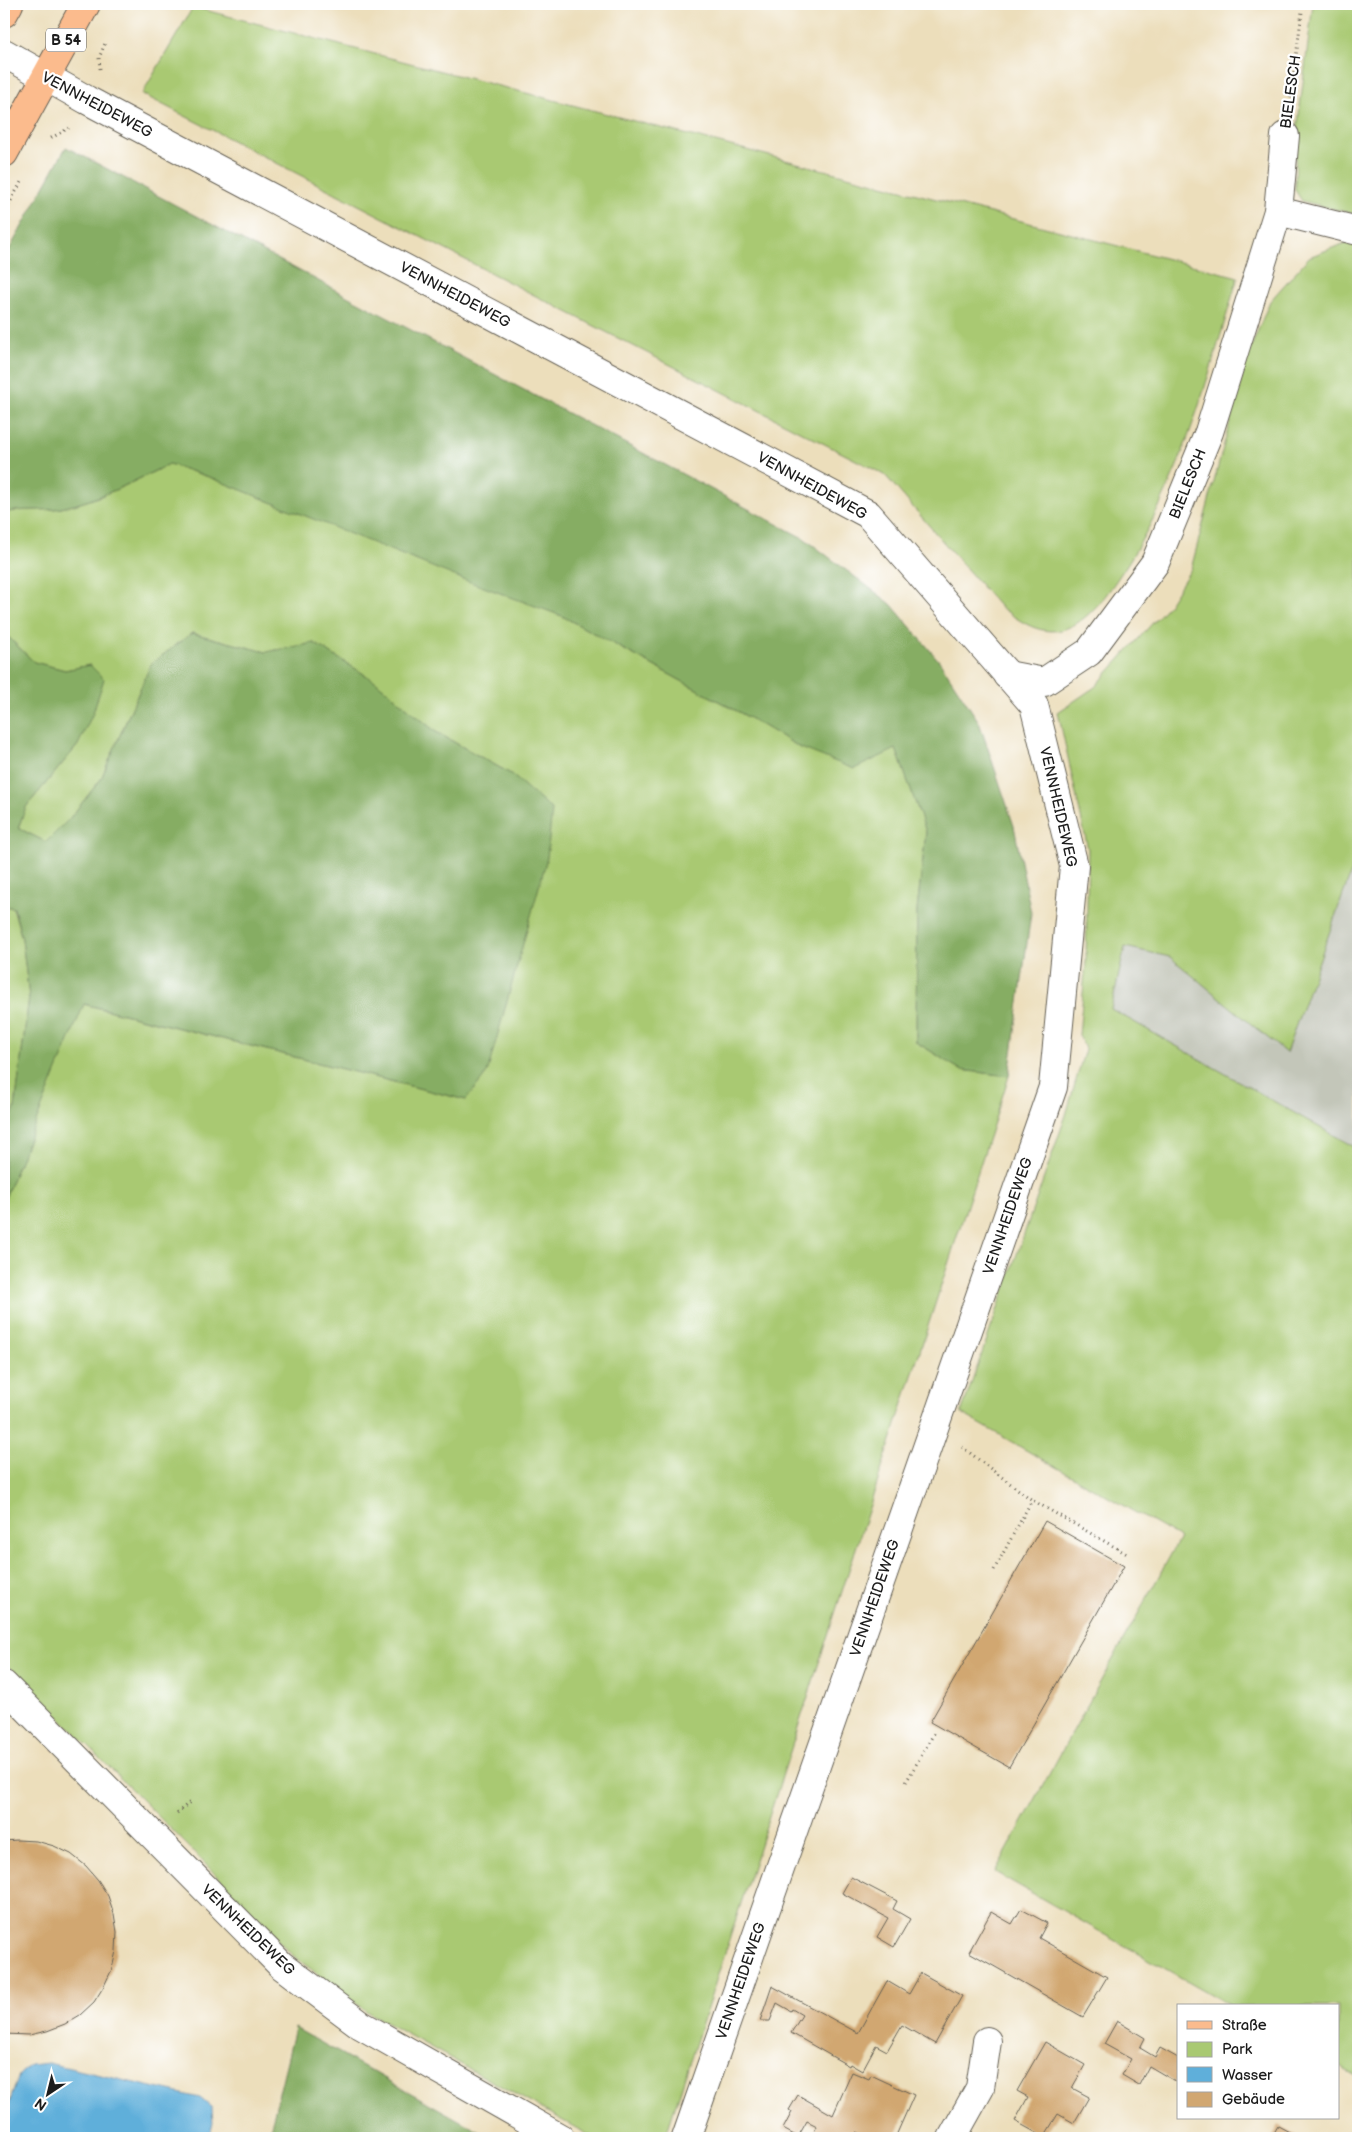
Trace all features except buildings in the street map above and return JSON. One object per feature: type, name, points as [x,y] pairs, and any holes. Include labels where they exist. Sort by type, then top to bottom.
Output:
[{"type":"main road","points":[[4,12],[9,4]]},
{"type":"main road","name":"B 54","points":[[4,153],[86,4]]},
{"type":"street","name":"VENNHEIDEWEG","points":[[4,53],[868,514],[1034,705],[1074,866],[1053,1087],[686,2138]]},
{"type":"street","name":"BIELESCH","points":[[1007,674],[1044,682],[1089,652],[1155,563],[1209,432],[1278,211],[1285,136]]},
{"type":"street","points":[[1278,211],[1358,230]]},
{"type":"street","name":"VENNHEIDEWEG","points":[[4,1685],[281,1965],[361,2025],[560,2138]]},
{"type":"street","points":[[952,2138],[980,2088],[987,2041]]},
{"type":"path","name":"BIELESCH","points":[[1285,136],[1303,4]]},
{"type":"path","points":[[934,1430],[944,1434],[1032,1500],[1127,1554]]},
{"type":"path","points":[[994,1570],[1032,1500]]},
{"type":"path","points":[[906,1782],[936,1730]]},
{"type":"shaded area","points":[[1358,853],[1358,1149],[1111,1009],[1125,947],[1170,957],[1286,1052]]},
{"type":"green space","points":[[1313,4],[1358,4],[1358,215],[1302,201],[1295,190],[1296,138]]},
{"type":"green space","points":[[193,7],[1238,277],[1189,434],[1158,510],[1116,581],[1086,617],[1070,627],[1052,631],[1036,628],[1020,621],[999,606],[885,475],[142,94]]},
{"type":"green space","points":[[66,147],[805,539],[891,604],[940,662],[979,722],[1014,826],[1031,913],[1009,1076],[961,1070],[916,1042],[917,911],[926,832],[896,749],[854,769],[801,748],[748,717],[562,616],[462,579],[209,477],[169,464],[116,489],[75,505],[54,509],[4,513],[4,259]]},
{"type":"green space","points":[[1353,240],[1358,242],[1358,853],[1286,1053],[1170,957],[1125,947],[1111,1009],[1358,1149],[1358,2077],[1340,2067],[1340,2004],[1227,2004],[995,1872],[1180,1538],[961,1413],[1066,1115],[1085,1049],[1079,1035],[1086,962],[1088,849],[1058,712],[1095,687],[1167,607],[1191,569],[1247,357],[1270,301],[1309,257]]},
{"type":"green space","points":[[169,464],[209,477],[562,616],[748,717],[801,748],[896,748],[926,831],[917,911],[916,1042],[961,1070],[1009,1076],[665,2138],[594,2138],[369,2013],[291,1954],[190,1848],[4,1662],[4,1200],[83,1004],[466,1100],[511,774],[436,732],[375,681],[314,643],[266,652],[192,633],[151,664],[101,779],[70,818],[46,842],[18,828],[26,807],[78,745],[90,665],[65,670],[34,662],[4,633],[4,513],[54,509],[75,505],[117,489]]},
{"type":"green space","points":[[4,633],[34,662],[65,670],[90,665],[104,679],[93,713],[78,745],[26,807],[18,828],[46,842],[70,818],[101,779],[151,664],[192,633],[266,652],[314,643],[375,681],[436,732],[511,774],[552,810],[547,858],[487,1073],[466,1100],[84,1004],[4,1200],[4,1135],[15,1108],[29,997],[22,939],[14,908],[4,906]]},
{"type":"green space","points":[[4,906],[13,908],[22,939],[29,997],[15,1108],[4,1135]]},
{"type":"green space","points":[[295,2028],[491,2138],[268,2138]]},
{"type":"water","points":[[48,2063],[200,2098],[212,2108],[213,2123],[209,2138],[4,2138],[4,2118],[19,2075],[30,2065]]}]
